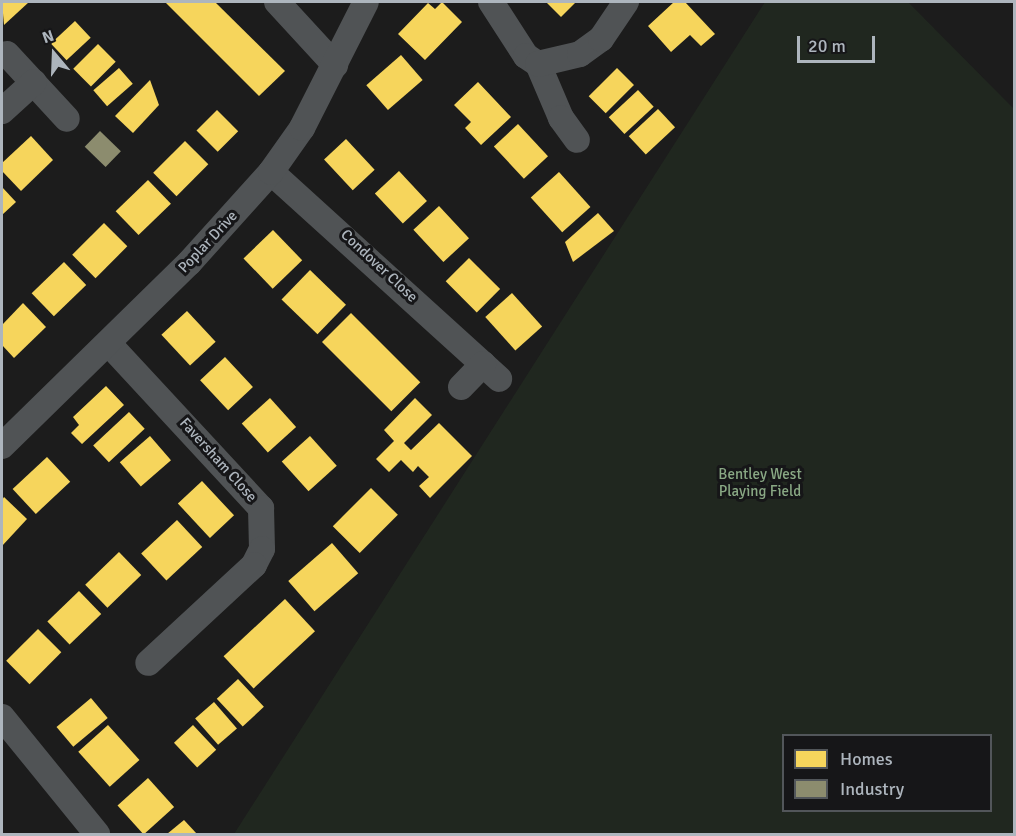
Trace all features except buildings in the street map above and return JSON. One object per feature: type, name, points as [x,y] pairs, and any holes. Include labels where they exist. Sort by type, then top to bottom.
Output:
[{"type":"street","points":[[277,2],[335,65]]},
{"type":"street","name":"Poplar Drive","points":[[2,446],[109,344],[271,172],[302,128],[366,2]]},
{"type":"street","points":[[491,2],[526,56],[538,64],[561,118],[578,140]]},
{"type":"street","points":[[538,64],[580,54],[601,39],[626,2]]},
{"type":"street","points":[[7,54],[67,119]]},
{"type":"street","points":[[2,111],[34,82]]},
{"type":"street","name":"Condover Close","points":[[271,172],[491,371],[461,387]]},
{"type":"street","name":"Faversham Close","points":[[109,344],[261,508],[262,549],[254,565],[148,663]]},
{"type":"street","points":[[2,717],[97,834]]},
{"type":"green space","name":"Bentley West Playing Field","points":[[765,2],[908,2],[1014,109],[1014,834],[234,834]]}]
